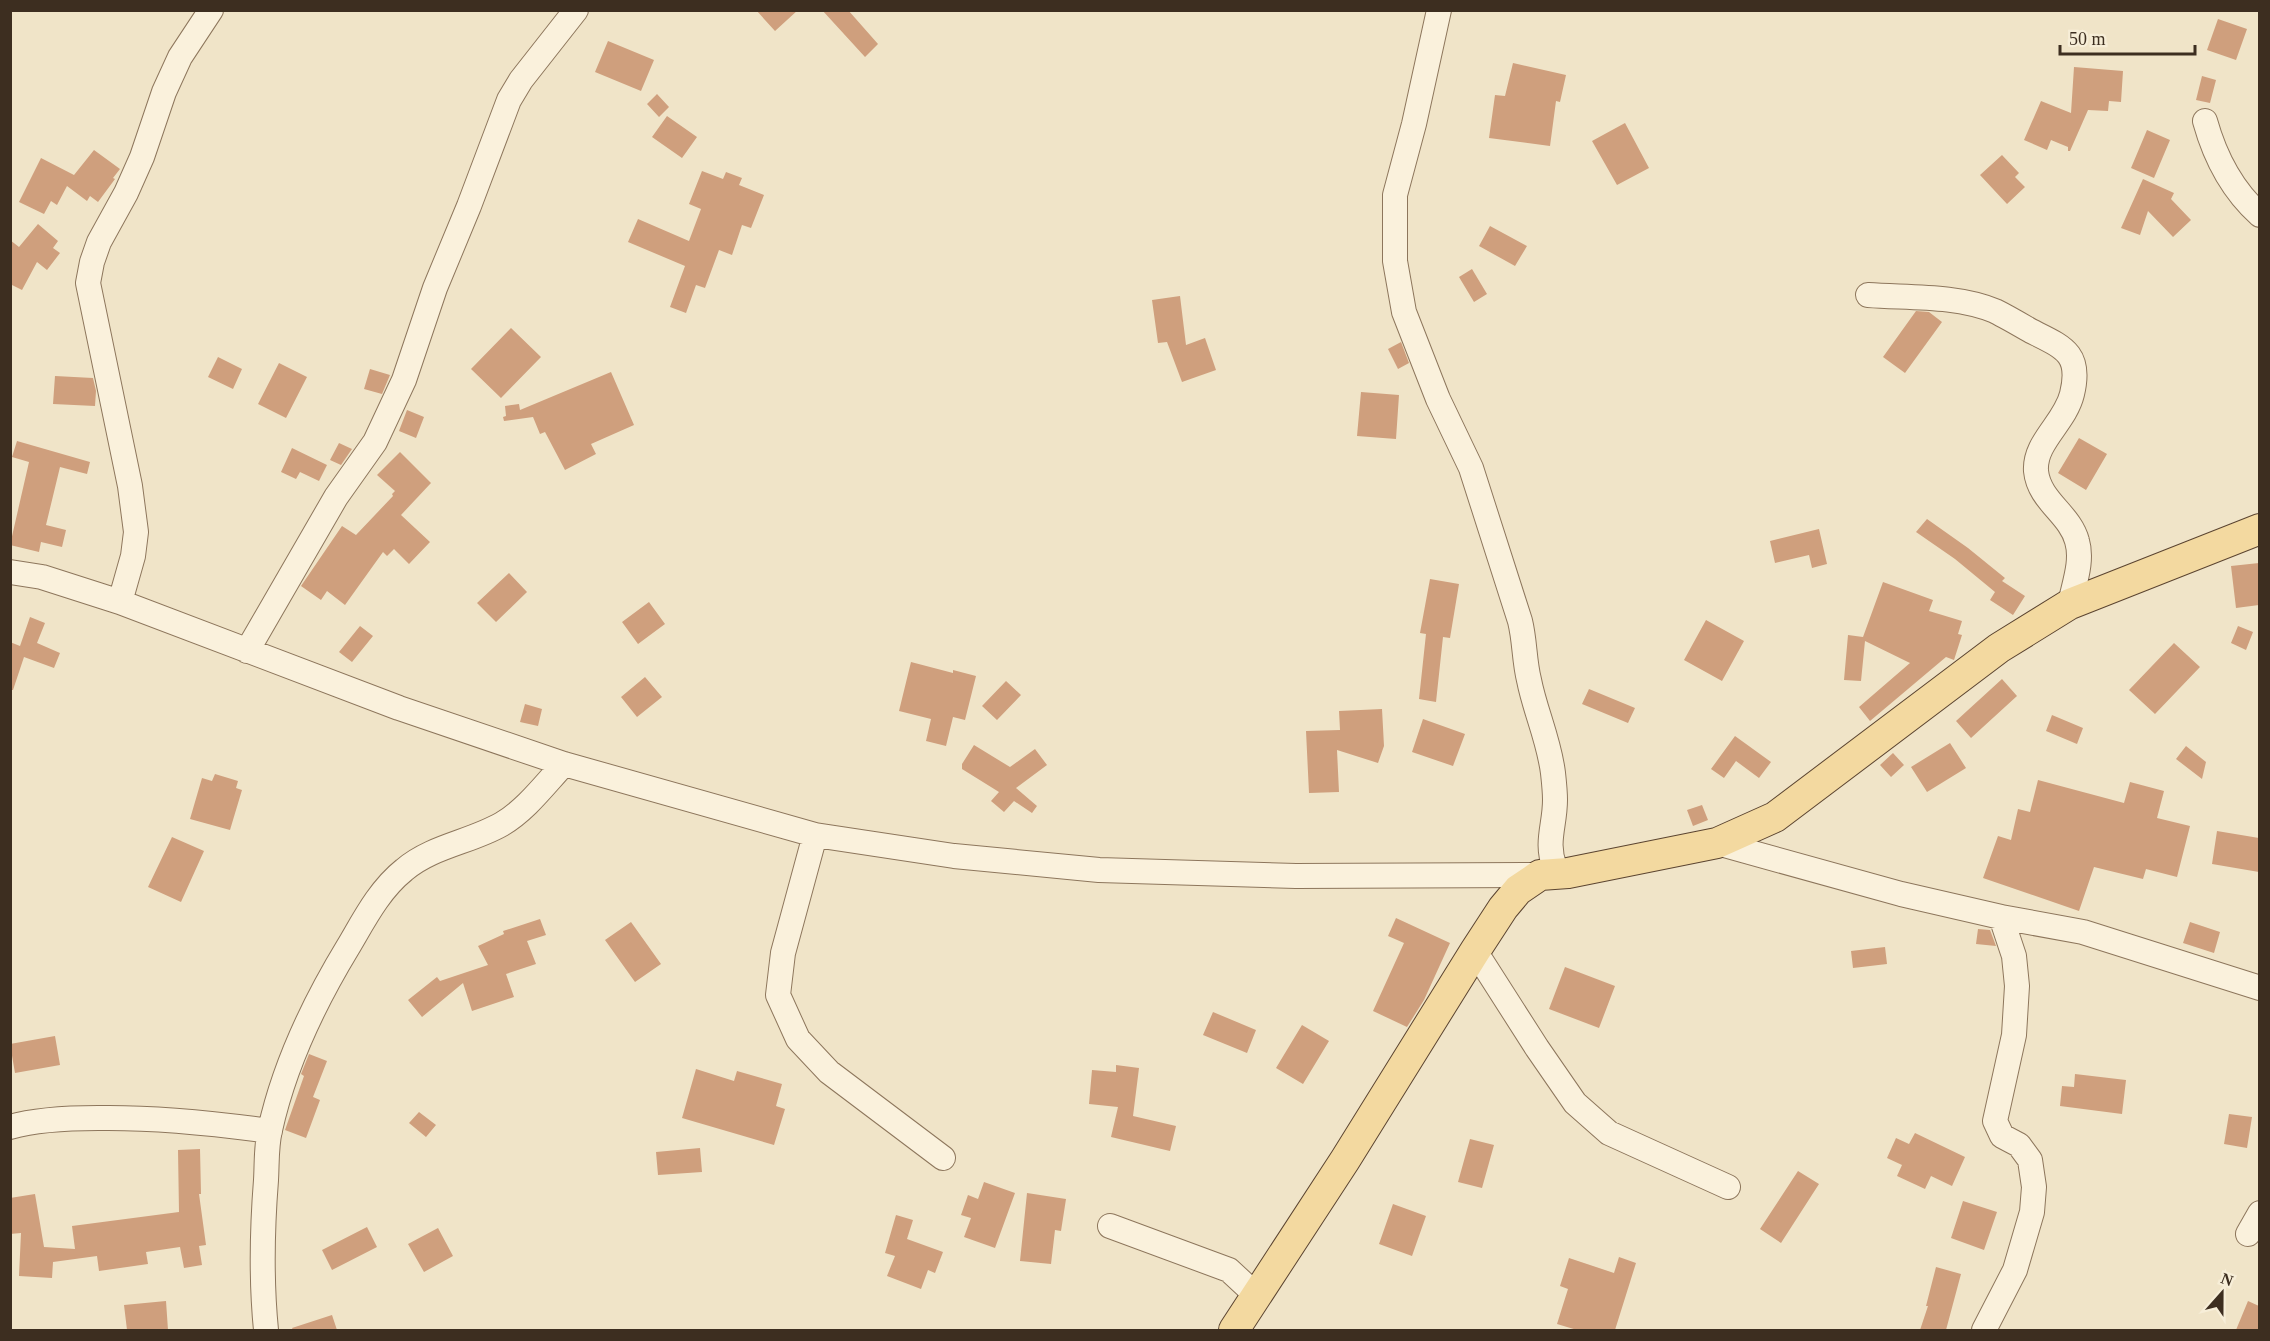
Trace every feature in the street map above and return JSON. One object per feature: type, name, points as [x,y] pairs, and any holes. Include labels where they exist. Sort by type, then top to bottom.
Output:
[{"type":"main road","points":[[1242,1328],[1257,1296],[1475,951],[1503,908],[1518,890],[1554,874],[1718,843],[1775,817],[1999,648],[2070,604],[2259,529]]},
{"type":"street","points":[[120,602],[133,556],[136,532],[130,486],[88,283],[99,242],[130,184],[180,57],[211,10]]},
{"type":"street","points":[[247,651],[336,497],[375,442],[404,380],[435,288],[470,206],[509,100],[521,80],[576,10]]},
{"type":"street","points":[[10,572],[42,577],[120,602],[399,708],[564,764],[815,835],[954,856],[1099,870],[1296,876],[1554,874],[1555,867],[1550,855],[1555,801],[1553,772],[1546,734],[1529,681],[1525,642],[1520,621],[1471,468],[1438,399],[1404,312],[1395,261],[1395,195],[1414,124],[1439,10]]},
{"type":"street","points":[[2205,121],[2211,144],[2225,171],[2246,202],[2259,215]]},
{"type":"street","points":[[1868,295],[1972,304],[1995,311],[2049,340],[2072,357],[2075,370],[2072,395],[2063,418],[2038,454],[2036,465],[2037,483],[2068,523],[2077,540],[2079,560],[2070,604]]},
{"type":"street","points":[[266,1330],[262,1295],[262,1228],[270,1131],[299,1042],[326,983],[387,884],[405,868],[428,854],[502,824],[522,810],[564,764]]},
{"type":"street","points":[[815,835],[783,953],[778,995],[798,1039],[829,1072],[943,1158]]},
{"type":"street","points":[[1718,843],[1901,894],[2001,917],[2083,932],[2259,988]]},
{"type":"street","points":[[1984,1330],[2015,1270],[2032,1212],[2034,1187],[2030,1160],[2019,1145],[2002,1136],[1995,1121],[2014,1035],[2017,986],[2014,956],[2001,917]]},
{"type":"street","points":[[1475,951],[1575,1103],[1609,1132],[1728,1187]]},
{"type":"street","points":[[10,1127],[66,1118],[131,1118],[201,1122],[270,1131]]},
{"type":"street","points":[[2248,1234],[2259,1213]]},
{"type":"street","points":[[1110,1226],[1229,1270],[1257,1296]]},
{"type":"building","points":[[756,10],[798,10],[775,31]]},
{"type":"building","points":[[822,10],[848,10],[878,44],[865,57]]},
{"type":"building","points":[[2218,19],[2247,29],[2236,60],[2207,50]]},
{"type":"building","points":[[608,41],[654,60],[641,91],[595,72]]},
{"type":"building","points":[[1513,63],[1566,75],[1560,102],[1556,101],[1550,146],[1489,138],[1495,95],[1505,96]]},
{"type":"building","points":[[2074,67],[2123,71],[2121,102],[2109,101],[2108,111],[2088,110],[2070,151],[2068,147],[2051,140],[2047,150],[2024,140],[2041,101],[2071,113]]},
{"type":"building","points":[[2202,76],[2216,80],[2210,103],[2196,100]]},
{"type":"building","points":[[657,94],[669,107],[659,117],[647,104]]},
{"type":"building","points":[[667,116],[697,137],[682,158],[652,137]]},
{"type":"building","points":[[1625,123],[1649,168],[1617,185],[1592,141]]},
{"type":"building","points":[[2147,130],[2170,140],[2154,178],[2131,168]]},
{"type":"building","points":[[94,150],[120,169],[98,202],[90,196],[87,201],[67,186],[57,205],[51,201],[44,214],[19,202],[41,158],[74,175]]},
{"type":"building","points":[[2002,155],[2019,173],[2015,177],[2025,187],[2007,204],[1980,175]]},
{"type":"building","points":[[702,171],[723,179],[726,172],[742,178],[739,185],[764,195],[751,228],[742,225],[732,255],[719,250],[705,288],[696,285],[686,313],[670,307],[685,266],[628,242],[638,219],[689,241],[701,209],[689,204]]},
{"type":"building","points":[[2143,179],[2174,193],[2171,199],[2191,220],[2173,237],[2148,211],[2140,235],[2121,228]]},
{"type":"building","points":[[38,224],[58,241],[53,248],[60,253],[47,270],[37,262],[22,290],[10,284],[10,240],[19,247]]},
{"type":"building","points":[[1490,226],[1527,246],[1515,266],[1479,246]]},
{"type":"building","points":[[1472,269],[1487,294],[1474,302],[1459,277]]},
{"type":"building","points":[[1180,296],[1186,345],[1205,338],[1216,370],[1182,382],[1167,342],[1158,343],[1152,300]]},
{"type":"building","points":[[1916,311],[1929,312],[1942,322],[1905,373],[1883,357]]},
{"type":"building","points":[[511,328],[541,357],[501,398],[471,369]]},
{"type":"building","points":[[1401,342],[1409,363],[1398,369],[1388,349]]},
{"type":"building","points":[[218,357],[242,369],[233,389],[208,377]]},
{"type":"building","points":[[279,363],[307,377],[286,418],[258,404]]},
{"type":"building","points":[[370,369],[390,375],[382,394],[364,389]]},
{"type":"building","points":[[611,372],[634,425],[591,444],[596,454],[565,470],[545,432],[540,434],[533,417],[504,421],[505,406],[519,404],[520,410]]},
{"type":"building","points":[[55,376],[93,378],[96,391],[95,406],[53,404]]},
{"type":"building","points":[[1361,392],[1399,395],[1396,439],[1357,436]]},
{"type":"building","points":[[407,410],[424,417],[416,438],[399,431]]},
{"type":"building","points":[[2079,438],[2107,454],[2086,490],[2058,473]]},
{"type":"building","points":[[17,441],[90,462],[87,474],[60,467],[46,525],[66,530],[62,547],[41,542],[39,552],[10,545],[29,462],[12,457]]},
{"type":"building","points":[[339,443],[352,449],[341,465],[330,460]]},
{"type":"building","points":[[292,448],[327,465],[319,481],[300,472],[296,479],[281,472]]},
{"type":"building","points":[[400,452],[431,483],[401,515],[430,542],[409,564],[394,549],[387,556],[383,552],[345,605],[327,591],[321,600],[301,586],[342,526],[356,535],[393,496],[395,491],[377,475]]},
{"type":"building","points":[[1927,519],[1968,548],[2005,578],[2002,581],[2025,596],[2013,615],[1990,600],[1995,592],[1955,559],[1916,532]]},
{"type":"building","points":[[1819,529],[1827,564],[1812,568],[1809,555],[1775,563],[1770,541]]},
{"type":"building","points":[[2259,563],[2259,605],[2236,608],[2231,566]]},
{"type":"building","points":[[509,573],[527,592],[496,622],[477,603]]},
{"type":"building","points":[[1430,579],[1459,584],[1450,638],[1443,637],[1436,702],[1419,699],[1426,634],[1420,633]]},
{"type":"building","points":[[1883,582],[1933,600],[1929,611],[1962,621],[1958,634],[1962,635],[1954,660],[1946,657],[1870,721],[1859,707],[1910,663],[1865,641],[1861,681],[1844,680],[1848,635],[1863,637]]},
{"type":"building","points":[[649,602],[665,624],[638,644],[622,622]]},
{"type":"building","points":[[30,617],[45,623],[37,643],[60,653],[54,668],[24,657],[13,690],[10,690],[10,642],[20,646]]},
{"type":"building","points":[[1706,620],[1744,641],[1722,681],[1684,660]]},
{"type":"building","points":[[360,626],[373,636],[352,662],[339,652]]},
{"type":"building","points":[[2238,626],[2253,632],[2246,650],[2231,643]]},
{"type":"building","points":[[2174,643],[2200,667],[2155,714],[2129,690]]},
{"type":"building","points":[[911,662],[953,673],[953,670],[976,676],[965,720],[953,717],[946,746],[926,741],[931,719],[899,711]]},
{"type":"building","points":[[645,677],[662,697],[637,717],[621,697]]},
{"type":"building","points":[[2002,679],[2017,696],[1971,738],[1956,721]]},
{"type":"building","points":[[1006,681],[1021,695],[997,720],[982,706]]},
{"type":"building","points":[[1589,689],[1635,708],[1628,723],[1582,704]]},
{"type":"building","points":[[525,704],[542,709],[538,726],[520,722]]},
{"type":"building","points":[[1382,709],[1384,746],[1378,763],[1337,750],[1339,792],[1309,793],[1306,731],[1340,730],[1339,711]]},
{"type":"building","points":[[2052,715],[2083,728],[2077,744],[2046,731]]},
{"type":"building","points":[[1423,719],[1465,734],[1453,766],[1412,752]]},
{"type":"building","points":[[1735,736],[1771,762],[1759,778],[1736,761],[1724,778],[1711,769]]},
{"type":"building","points":[[1950,743],[1966,768],[1927,792],[1911,767]]},
{"type":"building","points":[[974,745],[1010,767],[1035,749],[1047,765],[1016,788],[1037,806],[1032,813],[1014,801],[1004,812],[991,801],[999,792],[962,769],[962,764]]},
{"type":"building","points":[[2186,746],[2206,762],[2202,779],[2176,759]]},
{"type":"building","points":[[1893,753],[1904,765],[1891,777],[1880,765]]},
{"type":"building","points":[[215,774],[238,781],[236,788],[242,790],[230,830],[190,819],[202,778],[212,781]]},
{"type":"building","points":[[2038,780],[2124,803],[2130,782],[2164,791],[2157,818],[2190,826],[2177,877],[2146,869],[2143,879],[2094,867],[2079,911],[1983,878],[1998,836],[2011,840],[2018,809],[2030,812]]},
{"type":"building","points":[[1702,805],[1708,820],[1693,826],[1687,810]]},
{"type":"building","points":[[2217,831],[2259,838],[2259,872],[2212,864]]},
{"type":"building","points":[[172,837],[204,851],[181,902],[148,887]]},
{"type":"building","points":[[1396,918],[1450,943],[1424,1000],[1407,1027],[1373,1011],[1404,943],[1388,936]]},
{"type":"building","points":[[540,919],[546,935],[527,941],[536,964],[506,974],[514,997],[472,1011],[463,983],[422,1017],[408,1000],[437,977],[440,981],[488,965],[478,946],[504,934],[503,931]]},
{"type":"building","points":[[631,922],[661,964],[635,982],[605,940]]},
{"type":"building","points":[[2190,922],[2220,932],[2214,953],[2183,943]]},
{"type":"building","points":[[1978,929],[1990,930],[1996,946],[1976,944]]},
{"type":"building","points":[[1885,947],[1887,964],[1853,968],[1851,951]]},
{"type":"building","points":[[1565,967],[1615,986],[1599,1028],[1549,1009]]},
{"type":"building","points":[[1213,1012],[1256,1030],[1247,1053],[1203,1035]]},
{"type":"building","points":[[1302,1025],[1329,1041],[1303,1084],[1276,1068]]},
{"type":"building","points":[[55,1036],[60,1065],[15,1073],[10,1044]]},
{"type":"building","points":[[309,1054],[327,1061],[313,1097],[320,1100],[306,1138],[285,1130],[304,1076],[301,1074]]},
{"type":"building","points":[[1116,1065],[1139,1068],[1133,1116],[1176,1126],[1170,1151],[1111,1137],[1118,1107],[1089,1104],[1092,1070],[1116,1072]]},
{"type":"building","points":[[696,1069],[734,1081],[737,1071],[782,1084],[776,1106],[785,1109],[774,1145],[682,1118]]},
{"type":"building","points":[[2075,1074],[2126,1080],[2122,1114],[2060,1106],[2062,1086],[2074,1087]]},
{"type":"building","points":[[419,1112],[436,1125],[426,1137],[409,1123]]},
{"type":"building","points":[[2229,1114],[2252,1117],[2247,1148],[2224,1144]]},
{"type":"building","points":[[1915,1133],[1965,1157],[1952,1186],[1931,1176],[1925,1189],[1897,1176],[1902,1165],[1887,1158],[1896,1138],[1909,1144]]},
{"type":"building","points":[[1470,1139],[1494,1145],[1482,1188],[1458,1182]]},
{"type":"building","points":[[700,1148],[702,1172],[658,1175],[656,1152]]},
{"type":"building","points":[[200,1149],[201,1194],[199,1194],[206,1245],[199,1246],[202,1265],[184,1268],[180,1247],[146,1252],[148,1264],[99,1271],[97,1256],[53,1262],[52,1278],[19,1276],[21,1233],[10,1234],[10,1198],[35,1194],[44,1247],[75,1249],[72,1226],[179,1212],[178,1150]]},
{"type":"building","points":[[1798,1171],[1819,1184],[1781,1243],[1760,1229]]},
{"type":"building","points":[[984,1182],[1015,1193],[995,1248],[964,1237],[971,1218],[961,1215],[968,1195],[978,1199]]},
{"type":"building","points":[[1027,1193],[1066,1199],[1061,1231],[1055,1230],[1051,1264],[1020,1261]]},
{"type":"building","points":[[1963,1201],[1997,1212],[1984,1250],[1951,1238]]},
{"type":"building","points":[[1393,1204],[1426,1216],[1412,1256],[1379,1244]]},
{"type":"building","points":[[896,1215],[913,1220],[907,1239],[943,1252],[935,1273],[928,1270],[921,1289],[887,1276],[895,1256],[885,1253]]},
{"type":"building","points":[[367,1227],[377,1247],[332,1270],[322,1250]]},
{"type":"building","points":[[438,1228],[453,1256],[424,1272],[408,1244]]},
{"type":"building","points":[[1619,1257],[1636,1263],[1615,1330],[1577,1330],[1557,1324],[1568,1289],[1560,1286],[1569,1258],[1614,1273]]},
{"type":"building","points":[[1936,1267],[1961,1274],[1946,1330],[1920,1330],[1928,1306],[1926,1306]]},
{"type":"building","points":[[166,1301],[168,1330],[127,1330],[124,1305]]},
{"type":"building","points":[[2248,1301],[2259,1306],[2259,1330],[2236,1330]]},
{"type":"building","points":[[332,1315],[337,1330],[293,1330],[292,1328]]}]
